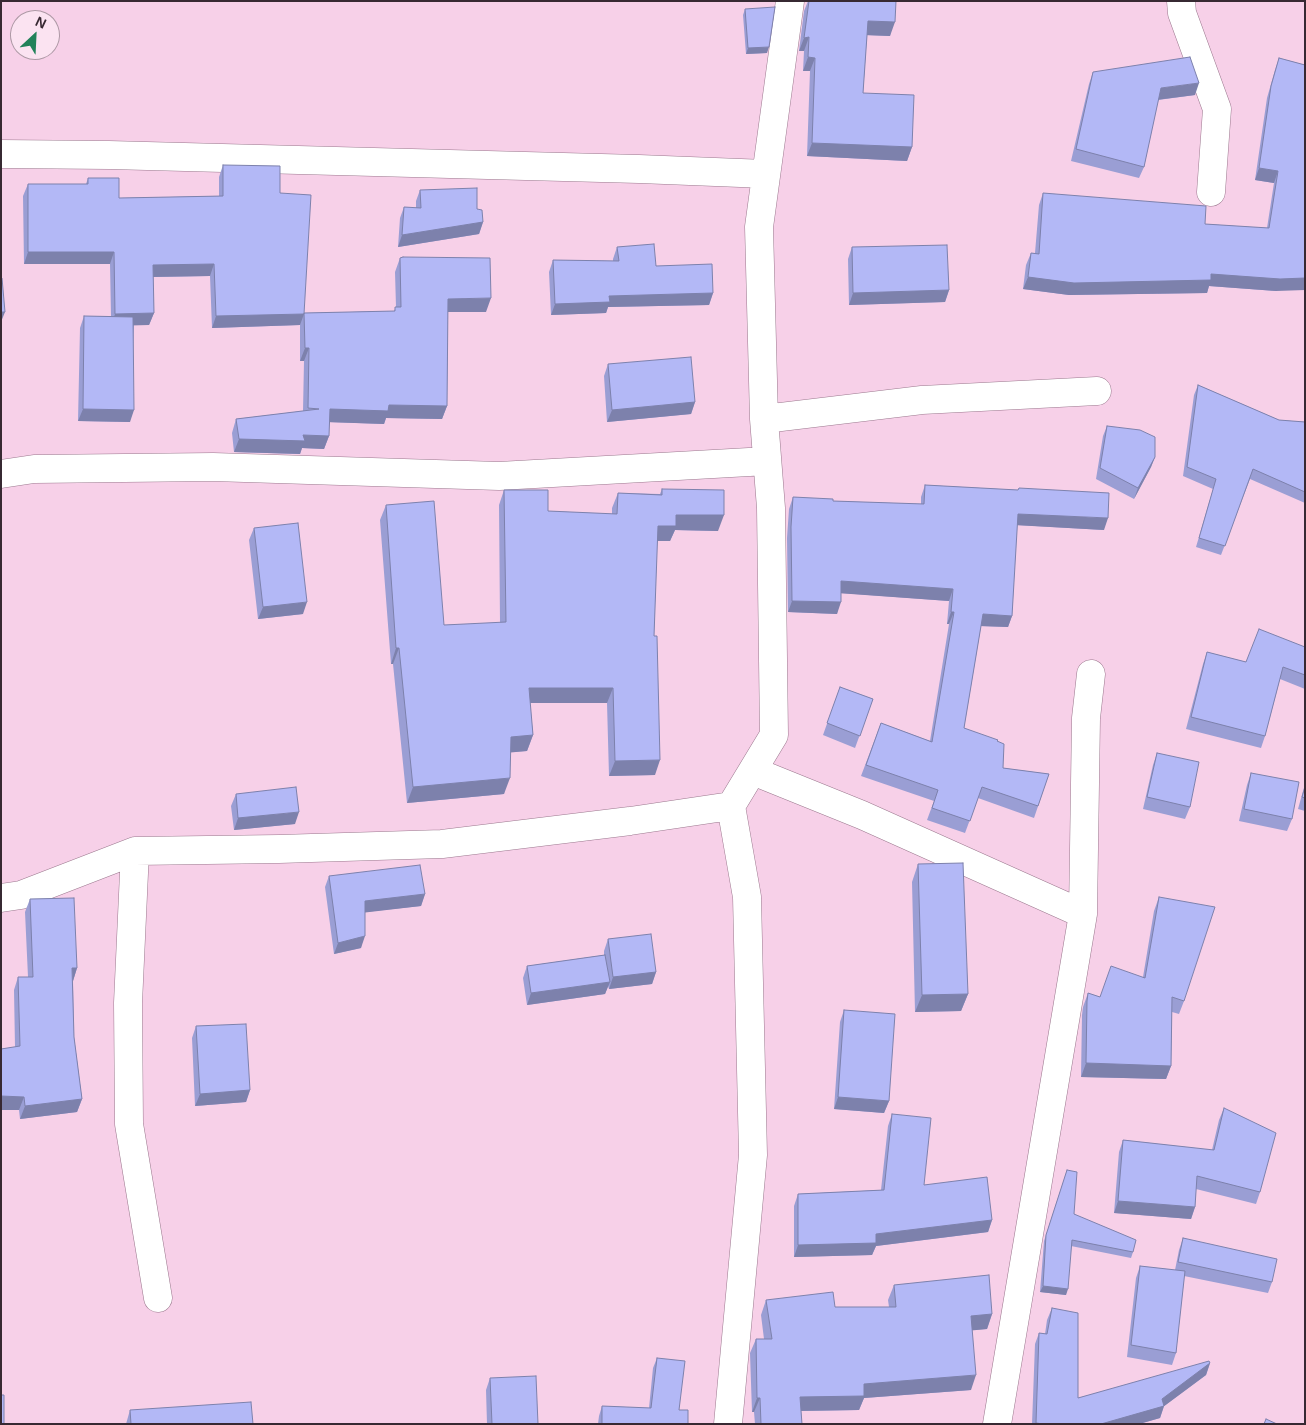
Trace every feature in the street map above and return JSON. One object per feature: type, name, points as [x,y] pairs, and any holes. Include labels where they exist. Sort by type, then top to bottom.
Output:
[{"type":"street","points":[[728,1424],[753,1155],[747,897],[731,806],[774,734],[771,508],[764,419],[759,227],[790,1]]},
{"type":"street","points":[[1181,1],[1182,13],[1217,109],[1211,192]]},
{"type":"street","points":[[1,154],[109,155],[766,174]]},
{"type":"street","points":[[764,419],[922,400],[1097,392]]},
{"type":"street","points":[[1,474],[34,470],[213,467],[499,476],[768,461]]},
{"type":"street","points":[[997,1424],[1083,914],[1086,718],[1091,674]]},
{"type":"street","points":[[753,771],[862,815],[1083,914]]},
{"type":"street","points":[[1,898],[21,895],[135,851],[442,844],[630,821],[731,806]]},
{"type":"street","points":[[135,851],[128,1003],[129,1124],[158,1298]]},
{"type":"building","points":[[809,1],[896,1],[895,22],[868,21],[863,93],[914,95],[912,147],[812,143],[815,58],[808,57],[809,37],[804,38]]},
{"type":"building","points":[[775,7],[769,47],[748,48],[745,9]]},
{"type":"building","points":[[1190,57],[1199,83],[1161,88],[1144,167],[1076,149],[1093,72]]},
{"type":"building","points":[[1279,58],[1305,65],[1305,278],[1280,279],[1211,274],[1211,280],[1074,283],[1028,277],[1031,253],[1039,254],[1043,193],[1206,206],[1205,224],[1269,228],[1278,171],[1259,168],[1271,86]]},
{"type":"building","points":[[223,165],[280,166],[280,193],[311,195],[304,314],[216,316],[214,264],[153,265],[154,313],[115,314],[114,252],[28,252],[28,184],[88,184],[88,178],[119,178],[119,198],[223,196]]},
{"type":"building","points":[[477,188],[477,209],[482,210],[483,222],[402,235],[404,207],[421,208],[420,190]]},
{"type":"building","points":[[654,244],[656,266],[712,264],[713,293],[609,296],[610,302],[555,304],[553,260],[619,261],[617,247]]},
{"type":"building","points":[[947,245],[949,290],[853,293],[852,247]]},
{"type":"building","points":[[400,258],[490,258],[491,298],[448,299],[447,406],[389,405],[388,411],[330,409],[329,436],[303,435],[305,441],[239,439],[236,419],[319,409],[308,408],[309,348],[305,348],[304,313],[395,311],[395,307],[401,307]]},
{"type":"building","points":[[2,278],[5,312],[1,312]]},
{"type":"building","points":[[84,316],[133,317],[134,410],[83,409]]},
{"type":"building","points":[[691,357],[695,402],[612,410],[608,364]]},
{"type":"building","points":[[1198,385],[1279,420],[1305,422],[1305,492],[1253,469],[1225,546],[1199,538],[1216,479],[1187,467]]},
{"type":"building","points":[[1107,426],[1140,430],[1155,437],[1155,457],[1138,488],[1100,468]]},
{"type":"building","points":[[925,485],[1109,493],[1108,518],[1018,514],[1012,616],[983,614],[964,728],[1004,744],[1003,768],[1049,774],[1038,806],[982,787],[970,821],[932,808],[938,790],[866,765],[881,723],[932,742],[954,612],[951,612],[953,589],[841,581],[841,602],[792,601],[791,527],[793,497],[833,499],[833,501],[924,504]]},
{"type":"building","points":[[662,489],[724,490],[724,515],[676,515],[676,526],[658,526],[654,636],[657,636],[660,760],[615,761],[613,688],[529,688],[533,735],[511,737],[510,778],[413,787],[399,648],[396,648],[386,505],[434,501],[444,625],[506,622],[504,490],[548,490],[548,511],[617,514],[618,493],[662,495]]},
{"type":"building","points":[[298,523],[307,602],[263,607],[254,528]]},
{"type":"building","points":[[1259,629],[1305,647],[1305,675],[1283,667],[1265,736],[1191,717],[1207,652],[1246,662]]},
{"type":"building","points":[[840,687],[873,699],[860,736],[827,723]]},
{"type":"building","points":[[1157,753],[1199,762],[1190,807],[1147,797]]},
{"type":"building","points":[[1251,773],[1299,782],[1292,819],[1244,809]]},
{"type":"building","points":[[296,787],[299,812],[238,818],[236,794]]},
{"type":"building","points":[[1305,787],[1305,798],[1302,797]]},
{"type":"building","points":[[963,863],[968,994],[922,995],[918,864]]},
{"type":"building","points":[[420,865],[425,894],[365,901],[365,936],[338,943],[329,876]]},
{"type":"building","points":[[1159,897],[1215,907],[1184,1001],[1172,997],[1171,1066],[1086,1063],[1088,993],[1100,997],[1111,966],[1145,978]]},
{"type":"building","points":[[74,898],[77,968],[72,968],[74,1037],[82,1099],[25,1106],[24,1097],[1,1096],[1,1049],[20,1046],[18,977],[33,977],[30,899]]},
{"type":"building","points":[[651,934],[656,972],[613,977],[608,939]]},
{"type":"building","points":[[605,955],[610,982],[531,993],[527,966]]},
{"type":"building","points":[[844,1010],[895,1014],[889,1101],[838,1097]]},
{"type":"building","points":[[246,1024],[250,1090],[200,1094],[196,1026]]},
{"type":"building","points":[[1224,1108],[1276,1133],[1260,1192],[1197,1176],[1195,1207],[1118,1201],[1123,1140],[1214,1150]]},
{"type":"building","points":[[892,1114],[931,1118],[924,1185],[987,1177],[992,1220],[876,1234],[876,1243],[798,1245],[798,1194],[884,1190]]},
{"type":"building","points":[[1067,1170],[1077,1172],[1074,1214],[1136,1240],[1133,1252],[1072,1240],[1068,1289],[1043,1286],[1046,1235]]},
{"type":"building","points":[[1183,1238],[1277,1259],[1272,1282],[1178,1262]]},
{"type":"building","points":[[1140,1266],[1185,1271],[1176,1353],[1131,1345]]},
{"type":"building","points":[[989,1275],[992,1314],[971,1316],[976,1375],[864,1384],[864,1396],[800,1397],[802,1424],[761,1424],[760,1398],[757,1398],[756,1339],[772,1339],[766,1300],[833,1292],[835,1307],[896,1307],[894,1285]]},
{"type":"building","points":[[1052,1308],[1078,1313],[1078,1398],[1209,1361],[1210,1363],[1162,1399],[1164,1406],[1101,1424],[1036,1423],[1039,1333],[1047,1334]]},
{"type":"building","points":[[657,1358],[685,1361],[679,1410],[688,1410],[688,1424],[602,1424],[602,1406],[651,1408]]},
{"type":"building","points":[[536,1376],[538,1424],[492,1424],[490,1378]]},
{"type":"building","points":[[1,1395],[4,1395],[4,1424],[1,1424]]},
{"type":"building","points":[[251,1402],[253,1424],[131,1424],[130,1410]]},
{"type":"building","points":[[1266,1419],[1277,1424],[1264,1424]]}]
